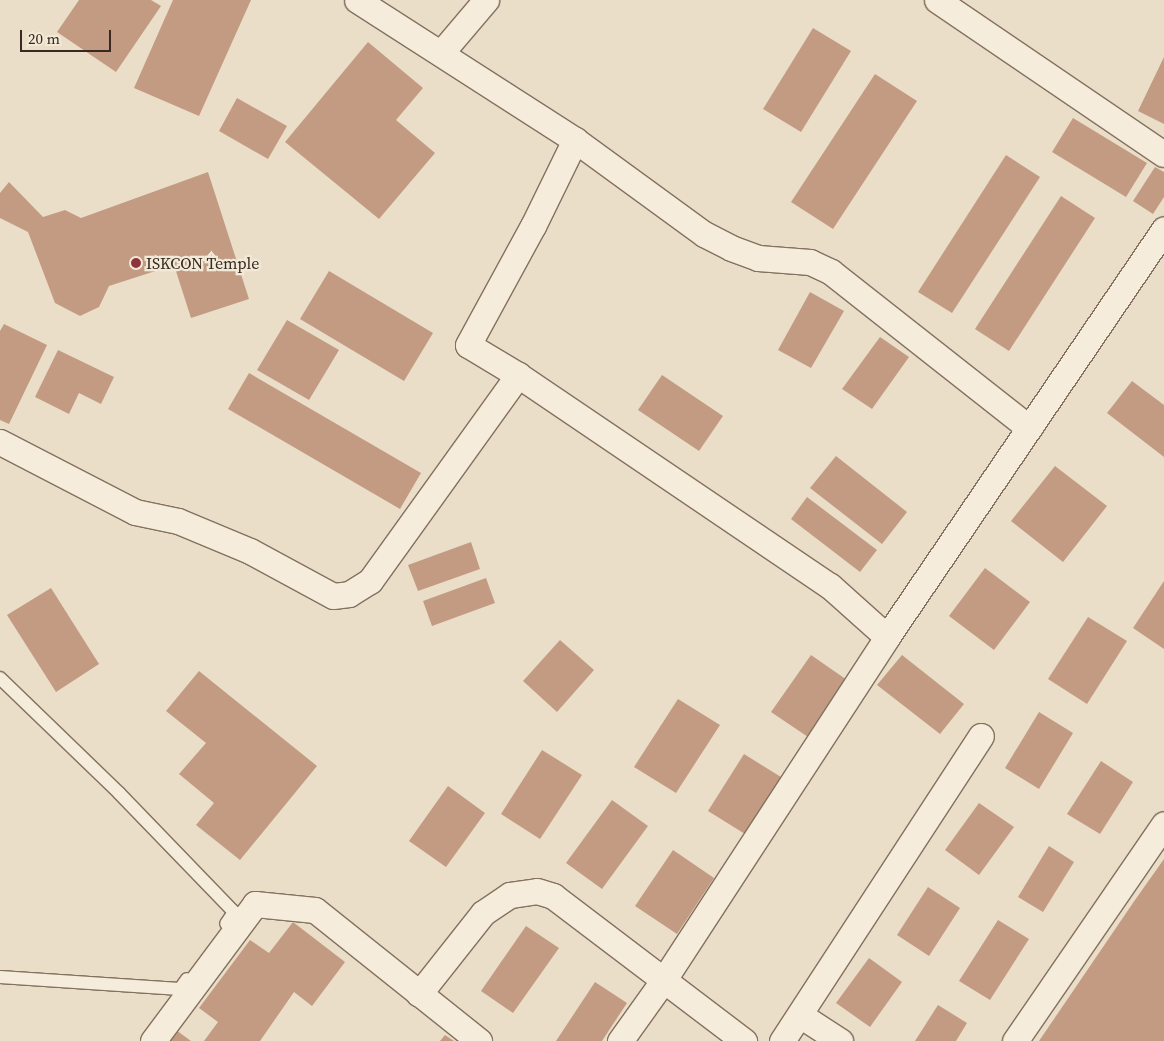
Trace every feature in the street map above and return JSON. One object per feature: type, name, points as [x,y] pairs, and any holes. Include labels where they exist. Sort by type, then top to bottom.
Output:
[{"type":"street","points":[[357,0],[575,140],[704,234],[731,248],[758,258],[810,262],[831,272],[1029,428]]},
{"type":"street","points":[[441,53],[486,0]]},
{"type":"street","points":[[937,0],[1164,154]]},
{"type":"street","points":[[575,140],[533,226],[468,345],[518,375],[830,586],[887,637]]},
{"type":"street","points":[[620,1041],[664,981],[887,637],[1164,229]]},
{"type":"street","points":[[0,442],[135,512],[178,521],[250,551],[317,589],[333,596],[342,596],[360,589],[370,581],[518,375]]},
{"type":"street","points":[[782,1041],[981,736]]},
{"type":"street","points":[[1014,1041],[1164,824]]},
{"type":"street","points":[[420,994],[483,913],[498,901],[521,891],[537,891],[553,896],[744,1041]]},
{"type":"street","points":[[153,1041],[255,904],[315,910],[479,1041]]},
{"type":"street","points":[[800,1015],[840,1041]]},
{"type":"lane","points":[[0,678],[119,792],[234,912],[180,989],[0,977]]},
{"type":"building","points":[[79,0],[151,0],[161,6],[116,72],[57,32]]},
{"type":"building","points":[[173,0],[251,0],[199,116],[134,88]]},
{"type":"building","points":[[813,28],[851,51],[801,132],[763,109]]},
{"type":"building","points":[[368,42],[423,88],[396,120],[435,153],[379,219],[285,142]]},
{"type":"building","points":[[1164,57],[1164,124],[1138,111]]},
{"type":"building","points":[[875,74],[917,101],[833,229],[791,202]]},
{"type":"building","points":[[237,98],[287,126],[268,159],[219,131]]},
{"type":"building","points":[[1073,118],[1147,163],[1126,197],[1052,152]]},
{"type":"building","points":[[1006,155],[1040,177],[952,313],[918,292]]},
{"type":"building","points":[[1155,167],[1164,172],[1164,197],[1153,214],[1133,201]]},
{"type":"building","points":[[208,172],[249,299],[191,318],[174,265],[109,286],[99,307],[80,316],[55,303],[28,232],[0,218],[0,193],[9,182],[43,217],[65,210],[81,218]]},
{"type":"building","points":[[1061,196],[1095,218],[1009,351],[975,329]]},
{"type":"building","points":[[329,271],[433,333],[404,381],[300,319]]},
{"type":"building","points":[[810,292],[844,311],[811,368],[778,350]]},
{"type":"building","points":[[287,320],[339,350],[309,400],[257,370]]},
{"type":"building","points":[[4,324],[47,345],[9,424],[0,420],[0,331]]},
{"type":"building","points":[[880,337],[909,357],[872,409],[842,389]]},
{"type":"building","points":[[58,350],[114,377],[101,404],[79,393],[69,414],[35,397]]},
{"type":"building","points":[[249,373],[421,473],[400,509],[228,409]]},
{"type":"building","points":[[662,375],[723,416],[699,451],[638,410]]},
{"type":"building","points":[[1132,381],[1164,405],[1164,457],[1107,413]]},
{"type":"building","points":[[836,456],[907,512],[882,544],[810,488]]},
{"type":"building","points":[[1055,466],[1107,506],[1063,562],[1011,521]]},
{"type":"building","points":[[807,497],[877,550],[860,572],[791,519]]},
{"type":"building","points":[[471,542],[480,569],[418,591],[408,565]]},
{"type":"building","points":[[985,568],[1030,602],[994,650],[949,616]]},
{"type":"building","points":[[486,578],[495,603],[432,626],[423,601]]},
{"type":"building","points":[[1164,581],[1164,649],[1133,628]]},
{"type":"building","points":[[51,588],[99,664],[56,692],[7,615]]},
{"type":"building","points":[[1088,617],[1127,641],[1087,704],[1048,679]]},
{"type":"building","points":[[560,640],[594,670],[557,712],[523,681]]},
{"type":"building","points":[[811,655],[847,680],[808,737],[771,712]]},
{"type":"building","points":[[902,655],[964,704],[940,734],[877,685]]},
{"type":"building","points":[[199,671],[317,766],[240,860],[196,825],[214,803],[179,774],[206,743],[166,711]]},
{"type":"building","points":[[678,699],[720,725],[676,793],[634,767]]},
{"type":"building","points":[[1039,712],[1073,733],[1039,789],[1005,768]]},
{"type":"building","points":[[542,750],[582,775],[540,839],[501,814]]},
{"type":"building","points":[[744,754],[781,777],[745,834],[708,811]]},
{"type":"building","points":[[1101,761],[1133,782],[1100,834],[1067,814]]},
{"type":"building","points":[[448,786],[485,813],[446,867],[409,841]]},
{"type":"building","points":[[612,800],[648,826],[602,889],[566,863]]},
{"type":"building","points":[[979,803],[1014,827],[979,875],[945,850]]},
{"type":"building","points":[[1049,846],[1074,862],[1043,912],[1018,897]]},
{"type":"building","points":[[673,850],[714,878],[677,934],[635,906]]},
{"type":"building","points":[[1164,859],[1164,1041],[1039,1041],[1135,900]]},
{"type":"building","points":[[928,887],[960,908],[929,956],[897,935]]},
{"type":"building","points":[[998,920],[1029,939],[990,1000],[959,981]]},
{"type":"building","points":[[293,922],[345,962],[312,1006],[294,992],[260,1041],[204,1041],[218,1022],[199,1008],[250,940],[269,953]]},
{"type":"building","points":[[526,926],[559,948],[513,1013],[481,991]]},
{"type":"building","points":[[869,958],[902,982],[870,1027],[836,1003]]},
{"type":"building","points":[[595,982],[627,1003],[602,1041],[556,1041]]},
{"type":"building","points":[[938,1005],[967,1023],[956,1041],[915,1041]]},
{"type":"building","points":[[176,1030],[191,1041],[168,1041]]},
{"type":"building","points":[[445,1035],[454,1041],[440,1041]]},
{"type":"place","name":"ISKCON Temple","points":[[136,263]]}]
